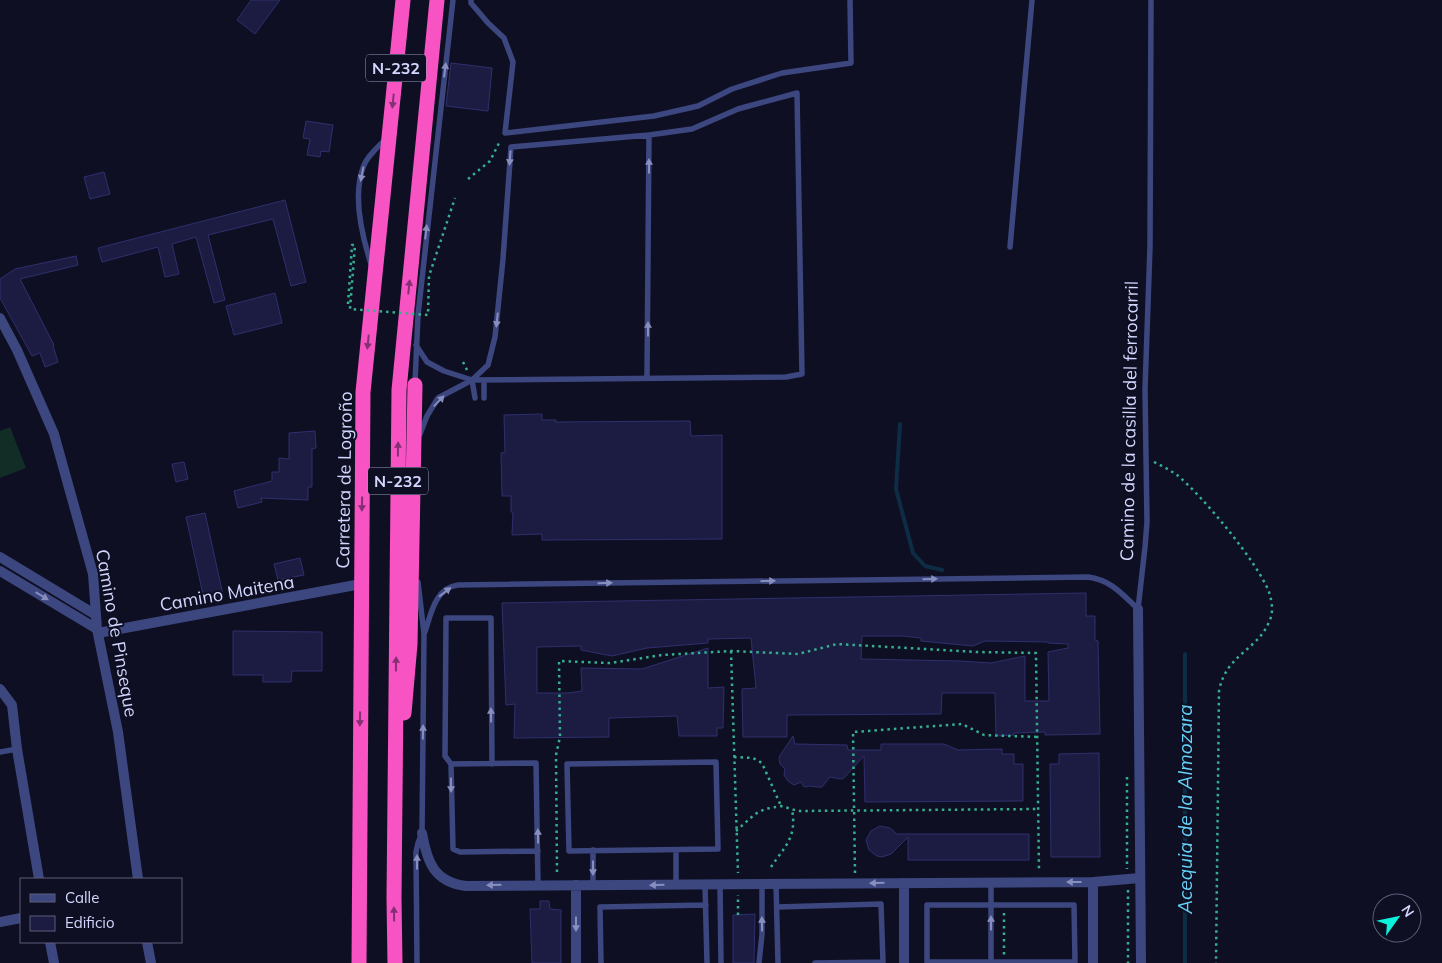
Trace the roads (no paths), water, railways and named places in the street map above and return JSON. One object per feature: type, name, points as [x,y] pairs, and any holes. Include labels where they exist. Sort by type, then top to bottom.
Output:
[{"type":"highway","name":"Carretera de Logroño","points":[[359,963],[363,392],[403,0]]},
{"type":"highway","name":"N-232","points":[[394,963],[399,390],[437,0]]},
{"type":"highway","points":[[395,740],[405,710],[410,644],[415,385]]},
{"type":"street","name":"Camino de Pinseque","points":[[0,318],[17,350],[54,434],[93,574],[98,631],[118,732],[138,878]]},
{"type":"street","points":[[0,557],[96,616]]},
{"type":"street","points":[[0,571],[98,631]]},
{"type":"street","name":"Camino Maitena","points":[[98,631],[362,584]]},
{"type":"street","name":"Camino de la casilla del ferrocarril","points":[[1138,609],[1141,963]]},
{"type":"street","points":[[0,690],[12,705],[17,749],[39,878]]},
{"type":"street","points":[[422,833],[425,854],[435,872],[449,882],[466,886],[1040,883],[1093,882],[1140,878]]},
{"type":"street","points":[[1093,882],[1093,963]]},
{"type":"street","points":[[904,883],[904,963]]},
{"type":"street","points":[[576,885],[576,963]]},
{"type":"street","points":[[0,922],[20,918]]},
{"type":"street","points":[[50,943],[54,963]]},
{"type":"street","points":[[147,943],[150,963]]},
{"type":"lane","points":[[417,963],[416,852],[422,833],[424,634],[418,588],[419,435],[415,385],[416,345],[430,198],[453,0]]},
{"type":"lane","points":[[471,0],[471,3],[488,23],[504,38],[513,62],[505,133],[654,116],[698,106],[732,89],[782,72],[851,62],[850,0]]},
{"type":"lane","points":[[1010,247],[1032,0]]},
{"type":"lane","name":"Camino de la casilla del ferrocarril","points":[[1138,609],[1146,534],[1144,389],[1150,247],[1151,0]]},
{"type":"lane","points":[[416,345],[427,362],[444,371],[472,380],[786,377],[802,374],[797,93],[738,109],[692,129],[649,135],[511,147],[495,337],[488,365],[472,380],[438,398],[427,416],[419,435]]},
{"type":"lane","points":[[648,378],[649,135]]},
{"type":"lane","points":[[375,276],[364,240],[359,206],[361,174],[368,158],[389,136]]},
{"type":"lane","points":[[472,380],[475,398]]},
{"type":"lane","points":[[484,380],[484,398]]},
{"type":"lane","points":[[424,634],[437,599],[450,587],[458,585],[1088,577],[1105,581],[1113,586],[1138,609]]},
{"type":"lane","points":[[492,764],[491,618],[446,618],[446,756],[451,764],[453,849],[460,852],[538,851]]},
{"type":"lane","points":[[0,752],[17,749]]},
{"type":"lane","points":[[716,762],[718,849],[676,850],[569,850],[567,764],[716,762]]},
{"type":"lane","points":[[451,764],[536,763],[538,885]]},
{"type":"lane","points":[[593,850],[593,885]]},
{"type":"lane","points":[[676,850],[676,884]]},
{"type":"lane","points":[[991,883],[991,962]]},
{"type":"lane","points":[[705,884],[707,963]]},
{"type":"lane","points":[[720,884],[721,963]]},
{"type":"lane","points":[[759,963],[762,934],[762,884]]},
{"type":"lane","points":[[776,884],[778,963]]},
{"type":"lane","points":[[777,907],[882,904],[883,962],[815,963]]},
{"type":"lane","points":[[927,905],[991,905],[1074,905],[1075,962],[927,962],[927,905]]},
{"type":"lane","points":[[601,963],[600,907],[706,906]]},
{"type":"waterway","name":"Acequia de la Almozara","points":[[900,424],[896,489],[913,553],[925,566],[942,570]]},
{"type":"waterway","name":"Acequia de la Almozara","points":[[1185,654],[1185,963]]}]
